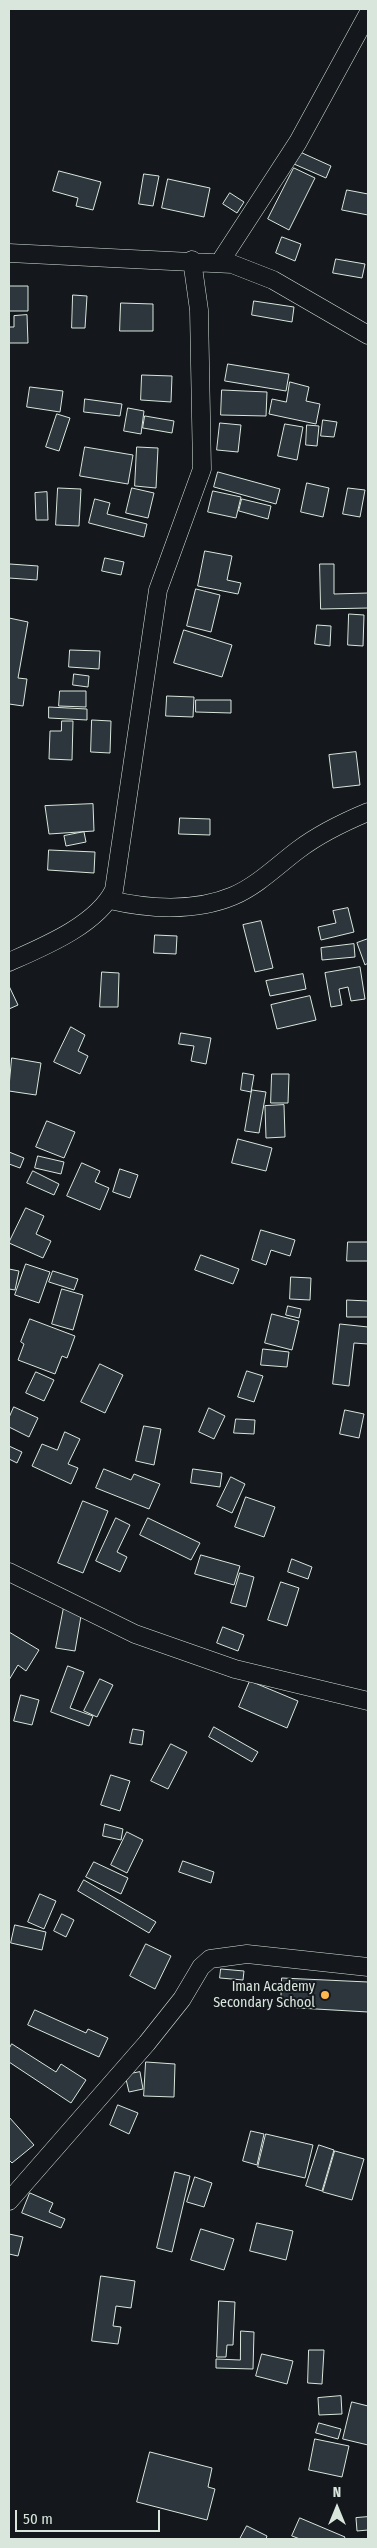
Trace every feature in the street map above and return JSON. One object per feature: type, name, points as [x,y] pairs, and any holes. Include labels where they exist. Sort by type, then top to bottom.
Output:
[{"type":"street","points":[[220,262],[298,142],[368,14]]},
{"type":"street","points":[[9,252],[220,262],[249,269],[273,280],[368,335]]},
{"type":"street","points":[[9,962],[66,934],[96,913],[110,900],[114,890],[158,590],[202,469],[199,310],[192,260]]},
{"type":"street","points":[[110,900],[156,907],[198,905],[235,896],[317,836],[368,812]]},
{"type":"street","points":[[12,1579],[135,1634],[170,1647],[235,1669],[368,1701]]},
{"type":"street","points":[[9,2201],[142,2049],[182,1999],[200,1967],[210,1959],[256,1955],[368,1967]]},
{"type":"building","points":[[300,152],[331,166],[326,178],[294,164]]},
{"type":"building","points":[[294,168],[315,178],[289,230],[268,219]]},
{"type":"building","points":[[59,171],[101,182],[93,210],[76,206],[78,198],[53,191]]},
{"type":"building","points":[[144,174],[159,176],[153,206],[139,204]]},
{"type":"building","points":[[168,179],[210,188],[204,217],[162,208]]},
{"type":"building","points":[[347,190],[368,194],[368,215],[342,210]]},
{"type":"building","points":[[230,193],[244,202],[237,213],[223,204]]},
{"type":"building","points":[[282,237],[301,244],[295,261],[276,253]]},
{"type":"building","points":[[336,259],[365,264],[362,278],[333,273]]},
{"type":"building","points":[[9,286],[28,286],[28,311],[9,311]]},
{"type":"building","points":[[73,295],[87,296],[85,328],[72,328]]},
{"type":"building","points":[[254,301],[294,307],[292,322],[252,315]]},
{"type":"building","points":[[121,303],[153,304],[153,331],[120,331]]},
{"type":"building","points":[[27,315],[28,343],[9,343],[9,327],[14,327],[14,316]]},
{"type":"building","points":[[228,364],[289,374],[286,391],[225,381]]},
{"type":"building","points":[[142,375],[172,376],[171,402],[141,400]]},
{"type":"building","points":[[290,382],[309,387],[306,401],[320,404],[316,424],[269,414],[272,399],[286,402]]},
{"type":"building","points":[[30,387],[63,391],[60,412],[27,407]]},
{"type":"building","points":[[222,390],[267,392],[266,416],[221,415]]},
{"type":"building","points":[[85,399],[122,404],[120,416],[84,412]]},
{"type":"building","points":[[128,408],[144,411],[141,434],[124,431]]},
{"type":"building","points":[[57,414],[70,418],[59,451],[46,447]]},
{"type":"building","points":[[145,416],[174,421],[172,433],[143,428]]},
{"type":"building","points":[[323,420],[337,422],[334,437],[321,436]]},
{"type":"building","points":[[220,423],[241,425],[238,452],[217,450]]},
{"type":"building","points":[[285,424],[303,427],[297,460],[278,456]]},
{"type":"building","points":[[307,425],[319,426],[317,446],[306,445]]},
{"type":"building","points":[[85,447],[133,455],[128,484],[80,476]]},
{"type":"building","points":[[137,447],[158,448],[156,488],[135,486]]},
{"type":"building","points":[[218,472],[280,489],[276,504],[214,487]]},
{"type":"building","points":[[307,483],[329,488],[323,517],[301,512]]},
{"type":"building","points":[[58,488],[81,489],[79,526],[56,525]]},
{"type":"building","points":[[132,488],[154,493],[148,518],[126,513]]},
{"type":"building","points":[[348,488],[365,490],[360,517],[343,514]]},
{"type":"building","points":[[213,491],[241,497],[236,518],[208,512]]},
{"type":"building","points":[[47,492],[48,520],[36,520],[35,493]]},
{"type":"building","points":[[95,499],[110,503],[107,514],[147,524],[144,537],[89,523]]},
{"type":"building","points":[[242,499],[271,506],[268,519],[239,511]]},
{"type":"building","points":[[205,551],[232,556],[227,580],[241,583],[238,594],[198,586]]},
{"type":"building","points":[[105,558],[124,562],[121,575],[102,571]]},
{"type":"building","points":[[10,564],[38,566],[37,580],[9,578]]},
{"type":"building","points":[[320,564],[334,564],[334,594],[368,593],[368,608],[321,609]]},
{"type":"building","points":[[196,589],[220,595],[211,632],[187,626]]},
{"type":"building","points":[[349,614],[364,615],[363,646],[348,645]]},
{"type":"building","points":[[9,618],[28,622],[18,678],[27,679],[23,706],[9,704]]},
{"type":"building","points":[[317,625],[331,626],[330,646],[315,644]]},
{"type":"building","points":[[184,630],[232,645],[222,677],[174,663]]},
{"type":"building","points":[[70,650],[100,651],[99,669],[69,667]]},
{"type":"building","points":[[74,674],[89,676],[88,687],[73,685]]},
{"type":"building","points":[[60,691],[86,691],[86,707],[59,706]]},
{"type":"building","points":[[167,696],[194,697],[193,717],[166,716]]},
{"type":"building","points":[[196,700],[231,700],[231,713],[196,712]]},
{"type":"building","points":[[49,707],[87,709],[87,720],[49,718]]},
{"type":"building","points":[[92,720],[111,721],[110,753],[91,752]]},
{"type":"building","points":[[62,721],[73,721],[72,760],[49,759],[50,731],[61,731]]},
{"type":"building","points":[[356,752],[360,785],[333,788],[329,755]]},
{"type":"building","points":[[93,804],[94,831],[49,834],[45,806]]},
{"type":"building","points":[[180,818],[210,819],[210,835],[179,834]]},
{"type":"building","points":[[84,832],[86,842],[66,846],[64,836]]},
{"type":"building","points":[[49,850],[95,852],[94,873],[48,870]]},
{"type":"building","points":[[348,908],[354,932],[321,940],[318,927],[336,923],[333,911]]},
{"type":"building","points":[[261,921],[273,968],[255,972],[243,925]]},
{"type":"building","points":[[155,935],[177,936],[176,954],[154,953]]},
{"type":"building","points":[[368,939],[368,963],[365,965],[357,943]]},
{"type":"building","points":[[354,944],[355,957],[322,960],[321,948]]},
{"type":"building","points":[[360,967],[365,999],[351,1001],[348,987],[339,989],[342,1005],[331,1007],[325,973]]},
{"type":"building","points":[[102,972],[119,973],[118,1007],[100,1007]]},
{"type":"building","points":[[303,974],[306,989],[270,996],[266,981]]},
{"type":"building","points":[[9,986],[18,1005],[9,1009]]},
{"type":"building","points":[[310,996],[316,1020],[277,1029],[271,1005]]},
{"type":"building","points":[[71,1027],[85,1035],[78,1051],[88,1056],[80,1074],[54,1062]]},
{"type":"building","points":[[181,1033],[211,1038],[206,1064],[191,1061],[194,1046],[179,1044]]},
{"type":"building","points":[[12,1058],[41,1063],[36,1095],[9,1091]]},
{"type":"building","points":[[243,1073],[254,1075],[251,1092],[241,1090]]},
{"type":"building","points":[[272,1074],[289,1074],[288,1103],[271,1103]]},
{"type":"building","points":[[252,1090],[266,1092],[259,1133],[245,1131]]},
{"type":"building","points":[[284,1105],[285,1137],[266,1138],[265,1106]]},
{"type":"building","points":[[47,1121],[75,1132],[64,1158],[36,1147]]},
{"type":"building","points":[[238,1139],[272,1148],[266,1171],[232,1163]]},
{"type":"building","points":[[9,1152],[24,1158],[20,1168],[9,1164]]},
{"type":"building","points":[[38,1156],[64,1162],[61,1174],[35,1168]]},
{"type":"building","points":[[82,1163],[100,1171],[95,1182],[109,1188],[100,1210],[67,1196]]},
{"type":"building","points":[[120,1169],[138,1175],[130,1198],[113,1192]]},
{"type":"building","points":[[33,1171],[59,1184],[54,1195],[27,1183]]},
{"type":"building","points":[[26,1208],[44,1216],[36,1234],[51,1241],[43,1258],[9,1243]]},
{"type":"building","points":[[261,1230],[295,1240],[290,1256],[271,1250],[266,1265],[252,1260]]},
{"type":"building","points":[[348,1242],[368,1242],[368,1261],[347,1261]]},
{"type":"building","points":[[201,1255],[239,1269],[233,1284],[195,1270]]},
{"type":"building","points":[[26,1264],[50,1272],[39,1303],[15,1295]]},
{"type":"building","points":[[9,1269],[19,1271],[15,1290],[9,1289]]},
{"type":"building","points":[[53,1271],[78,1279],[74,1290],[49,1282]]},
{"type":"building","points":[[291,1277],[311,1278],[310,1300],[290,1299]]},
{"type":"building","points":[[62,1289],[83,1295],[73,1330],[52,1324]]},
{"type":"building","points":[[347,1300],[368,1301],[368,1317],[347,1317]]},
{"type":"building","points":[[288,1306],[301,1309],[299,1318],[286,1315]]},
{"type":"building","points":[[272,1314],[299,1321],[292,1350],[265,1343]]},
{"type":"building","points":[[30,1319],[75,1336],[67,1358],[62,1356],[55,1374],[18,1360],[24,1344],[21,1342]]},
{"type":"building","points":[[340,1324],[368,1327],[368,1344],[354,1343],[349,1386],[333,1384]]},
{"type":"building","points":[[263,1349],[289,1352],[287,1367],[261,1365]]},
{"type":"building","points":[[100,1364],[123,1375],[105,1413],[81,1402]]},
{"type":"building","points":[[247,1371],[263,1376],[254,1402],[238,1397]]},
{"type":"building","points":[[36,1372],[54,1380],[44,1401],[26,1393]]},
{"type":"building","points":[[14,1407],[38,1418],[29,1437],[9,1427],[9,1418]]},
{"type":"building","points":[[209,1408],[225,1416],[214,1439],[199,1432]]},
{"type":"building","points":[[345,1410],[364,1414],[359,1438],[340,1434]]},
{"type":"building","points":[[236,1419],[255,1420],[254,1434],[234,1433]]},
{"type":"building","points":[[144,1426],[161,1429],[154,1465],[136,1461]]},
{"type":"building","points":[[65,1432],[80,1439],[68,1464],[78,1468],[71,1484],[32,1466],[42,1444],[57,1450]]},
{"type":"building","points":[[9,1446],[22,1452],[17,1463],[9,1459]]},
{"type":"building","points":[[104,1469],[131,1480],[134,1474],[160,1484],[149,1509],[96,1488]]},
{"type":"building","points":[[193,1469],[222,1473],[220,1487],[191,1483]]},
{"type":"building","points":[[231,1477],[245,1484],[232,1513],[217,1506]]},
{"type":"building","points":[[246,1497],[275,1507],[264,1537],[235,1527]]},
{"type":"building","points":[[83,1501],[108,1511],[83,1573],[58,1563]]},
{"type":"building","points":[[116,1518],[130,1525],[117,1552],[127,1557],[120,1572],[96,1561]]},
{"type":"building","points":[[148,1518],[200,1543],[191,1560],[140,1535]]},
{"type":"building","points":[[201,1555],[240,1566],[234,1585],[195,1574]]},
{"type":"building","points":[[292,1559],[312,1567],[308,1579],[288,1572]]},
{"type":"building","points":[[240,1573],[254,1577],[246,1607],[231,1603]]},
{"type":"building","points":[[281,1582],[299,1588],[287,1626],[268,1620]]},
{"type":"building","points":[[64,1607],[82,1610],[75,1651],[56,1648]]},
{"type":"building","points":[[223,1627],[244,1635],[238,1651],[217,1643]]},
{"type":"building","points":[[9,1632],[39,1650],[26,1671],[18,1665],[9,1680]]},
{"type":"building","points":[[68,1666],[84,1672],[70,1708],[93,1716],[89,1726],[51,1712]]},
{"type":"building","points":[[100,1679],[113,1685],[97,1717],[84,1711]]},
{"type":"building","points":[[250,1681],[298,1701],[287,1728],[239,1707]]},
{"type":"building","points":[[21,1695],[39,1700],[32,1725],[14,1721]]},
{"type":"building","points":[[214,1727],[258,1752],[252,1762],[209,1737]]},
{"type":"building","points":[[133,1729],[144,1731],[142,1745],[130,1743]]},
{"type":"building","points":[[171,1744],[187,1752],[168,1789],[151,1781]]},
{"type":"building","points":[[111,1775],[130,1781],[120,1811],[101,1805]]},
{"type":"building","points":[[105,1824],[123,1829],[121,1840],[103,1836]]},
{"type":"building","points":[[127,1832],[143,1840],[127,1873],[111,1865]]},
{"type":"building","points":[[183,1861],[214,1872],[211,1883],[179,1872]]},
{"type":"building","points":[[94,1862],[128,1878],[121,1894],[86,1877]]},
{"type":"building","points":[[84,1880],[156,1922],[149,1933],[78,1891]]},
{"type":"building","points":[[40,1894],[56,1901],[44,1929],[28,1922]]},
{"type":"building","points":[[62,1914],[74,1920],[66,1937],[54,1931]]},
{"type":"building","points":[[15,1925],[46,1932],[42,1950],[11,1943]]},
{"type":"building","points":[[146,1944],[171,1956],[155,1989],[130,1976]]},
{"type":"building","points":[[221,1969],[244,1971],[243,1980],[220,1978]]},
{"type":"building","name":"Iman Academy Secondary School","points":[[282,1978],[368,1982],[368,2012],[281,2007]]},
{"type":"building","points":[[35,2010],[86,2033],[88,2029],[108,2038],[99,2057],[28,2025]]},
{"type":"building","points":[[12,2044],[56,2072],[61,2064],[86,2080],[71,2103],[9,2062],[9,2049]]},
{"type":"building","points":[[146,2062],[175,2064],[174,2097],[144,2096]]},
{"type":"building","points":[[140,2072],[143,2089],[129,2092],[125,2075]]},
{"type":"building","points":[[118,2105],[138,2113],[129,2134],[110,2125]]},
{"type":"building","points":[[9,2117],[34,2145],[12,2163],[9,2160]]},
{"type":"building","points":[[251,2131],[264,2134],[257,2165],[243,2161]]},
{"type":"building","points":[[266,2134],[313,2145],[305,2178],[258,2167]]},
{"type":"building","points":[[319,2145],[334,2150],[322,2191],[306,2186]]},
{"type":"building","points":[[335,2151],[364,2159],[352,2200],[323,2192]]},
{"type":"building","points":[[175,2172],[190,2176],[172,2252],[157,2248]]},
{"type":"building","points":[[195,2177],[212,2183],[204,2207],[187,2202]]},
{"type":"building","points":[[30,2193],[53,2203],[49,2212],[65,2219],[61,2228],[22,2213]]},
{"type":"building","points":[[257,2223],[293,2231],[286,2260],[250,2251]]},
{"type":"building","points":[[201,2229],[234,2239],[224,2270],[191,2260]]},
{"type":"building","points":[[9,2234],[23,2237],[18,2256],[9,2254]]},
{"type":"building","points":[[101,2276],[135,2281],[131,2308],[116,2306],[113,2326],[121,2327],[118,2344],[92,2341]]},
{"type":"building","points":[[219,2301],[235,2302],[233,2345],[227,2345],[226,2357],[217,2357]]},
{"type":"building","points":[[241,2331],[254,2332],[253,2369],[216,2368],[216,2359],[240,2360]]},
{"type":"building","points":[[309,2350],[324,2350],[322,2384],[308,2383]]},
{"type":"building","points":[[262,2354],[293,2361],[287,2384],[256,2376]]},
{"type":"building","points":[[341,2396],[342,2414],[319,2415],[318,2398]]},
{"type":"building","points":[[352,2402],[368,2406],[368,2445],[343,2439]]},
{"type":"building","points":[[319,2423],[341,2429],[338,2439],[316,2433]]},
{"type":"building","points":[[315,2439],[349,2446],[342,2477],[309,2470]]},
{"type":"building","points":[[150,2452],[212,2468],[208,2487],[215,2489],[207,2520],[137,2502]]},
{"type":"building","points":[[368,2517],[368,2530],[357,2531],[356,2518]]},
{"type":"building","points":[[300,2518],[345,2537],[344,2539],[300,2539],[292,2536]]},
{"type":"building","points":[[247,2526],[267,2536],[266,2539],[240,2539]]},
{"type":"place","name":"Iman Academy Secondary School","points":[[325,1995]]}]
